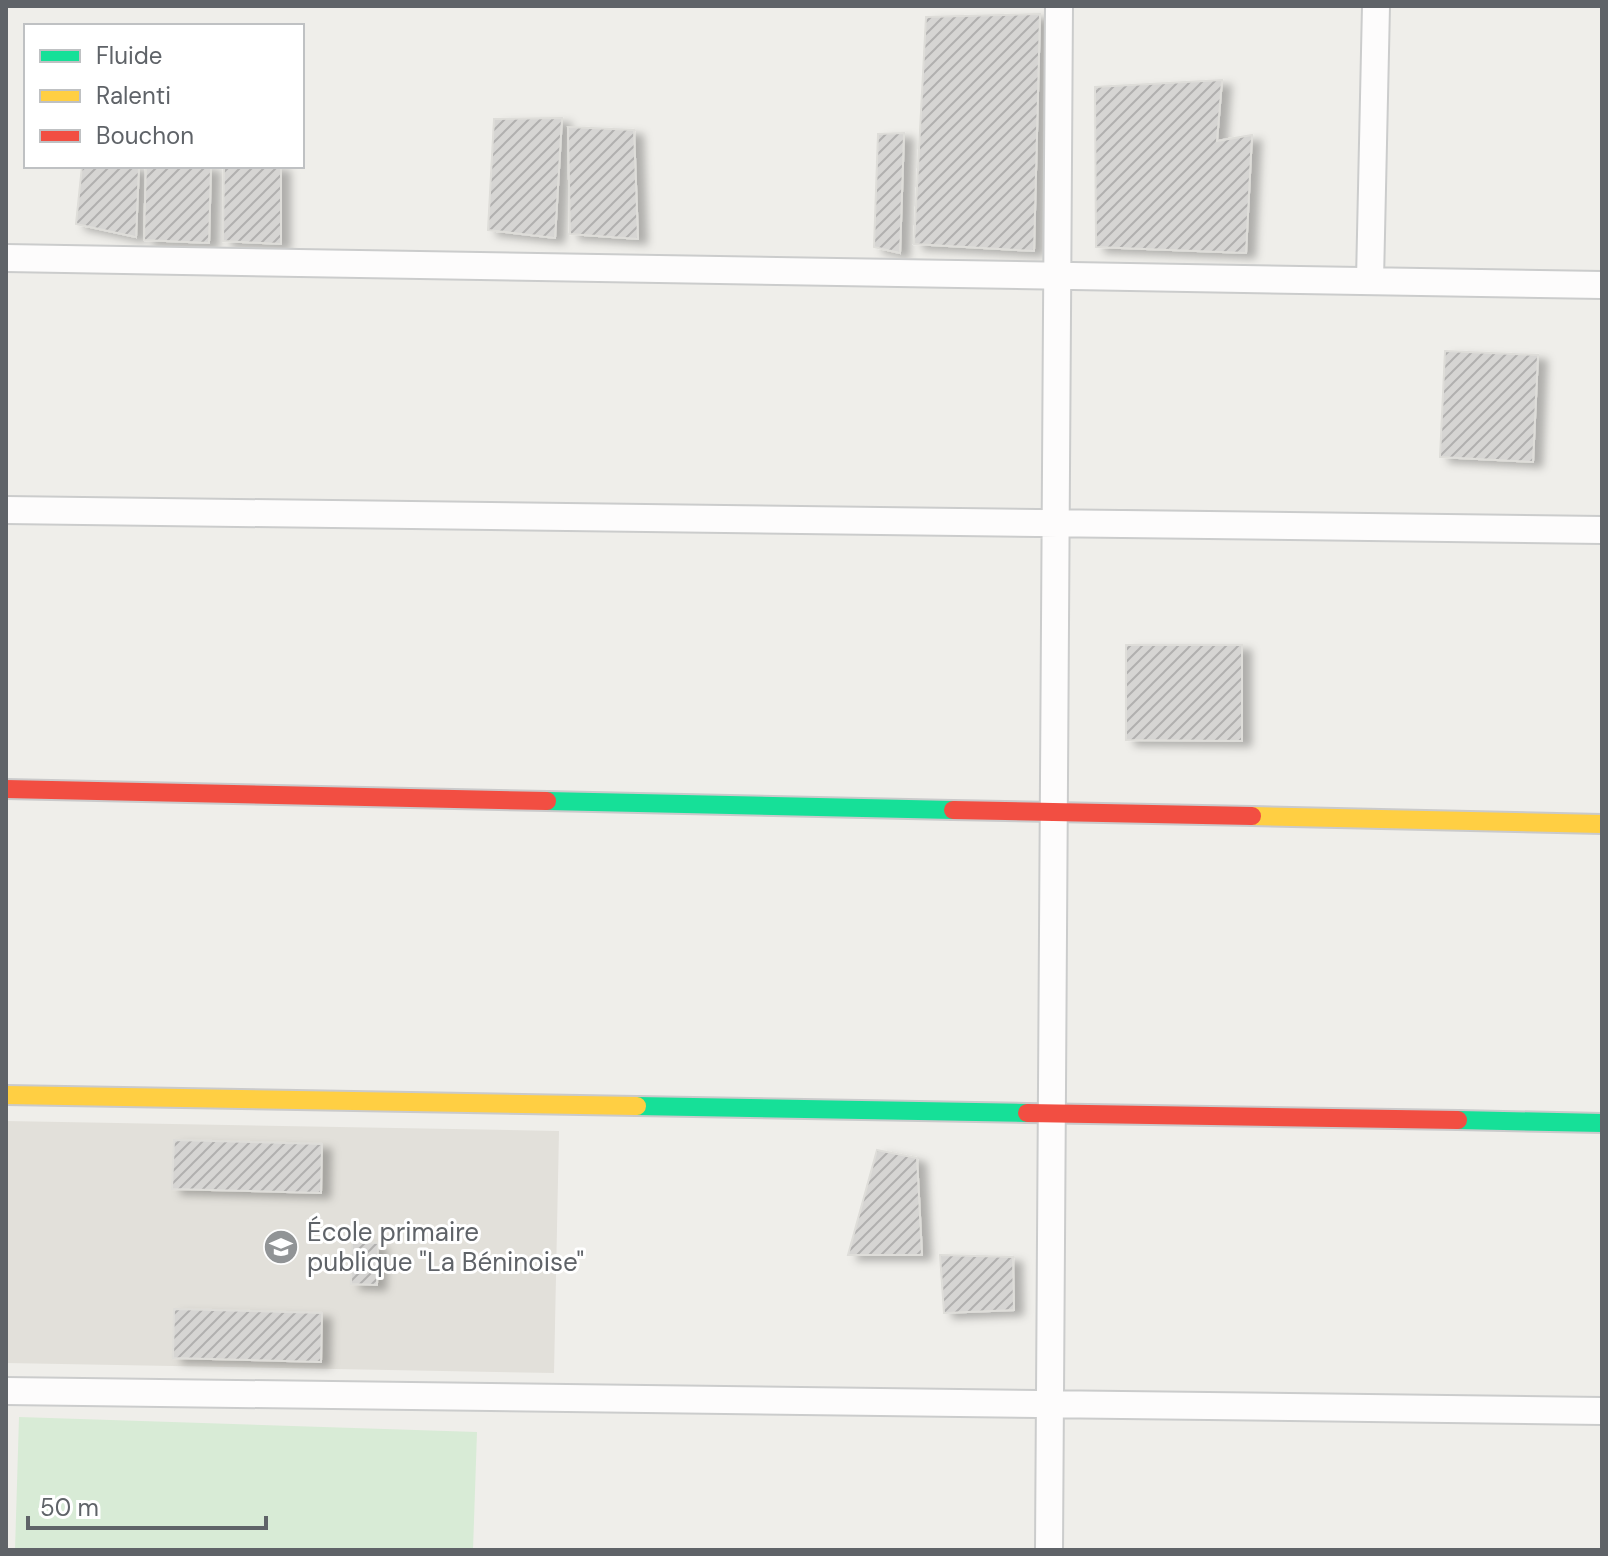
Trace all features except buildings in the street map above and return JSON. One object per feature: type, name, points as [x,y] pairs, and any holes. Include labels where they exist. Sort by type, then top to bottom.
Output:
[{"type":"street","points":[[1049,1550],[1059,6]]},
{"type":"street","points":[[1370,280],[1376,6]]},
{"type":"street","points":[[6,258],[1602,285]]},
{"type":"street","points":[[6,510],[1602,530]]},
{"type":"street","points":[[6,789],[1602,824]]},
{"type":"street","points":[[6,1095],[1602,1123]]},
{"type":"street","points":[[6,1391],[1602,1411]]},
{"type":"shaded area","name":"École primaire publique \"La Béninoise\"","points":[[6,1121],[559,1131],[554,1373],[6,1363]]},
{"type":"green space","points":[[19,1417],[477,1432],[473,1550],[15,1550]]},
{"type":"traffic: fast","points":[[547,801],[953,810]]},
{"type":"traffic: fast","points":[[637,1106],[1027,1113]]},
{"type":"traffic: fast","points":[[1458,1120],[1602,1123]]},
{"type":"traffic: slow","points":[[1252,816],[1602,824]]},
{"type":"traffic: slow","points":[[6,1095],[637,1106]]},
{"type":"traffic: jam","points":[[6,789],[547,801]]},
{"type":"traffic: jam","points":[[953,810],[1252,816]]},
{"type":"traffic: jam","points":[[1027,1113],[1458,1120]]},
{"type":"place","name":"École primaire publique \"La Béninoise\"","points":[[281,1247]]}]
